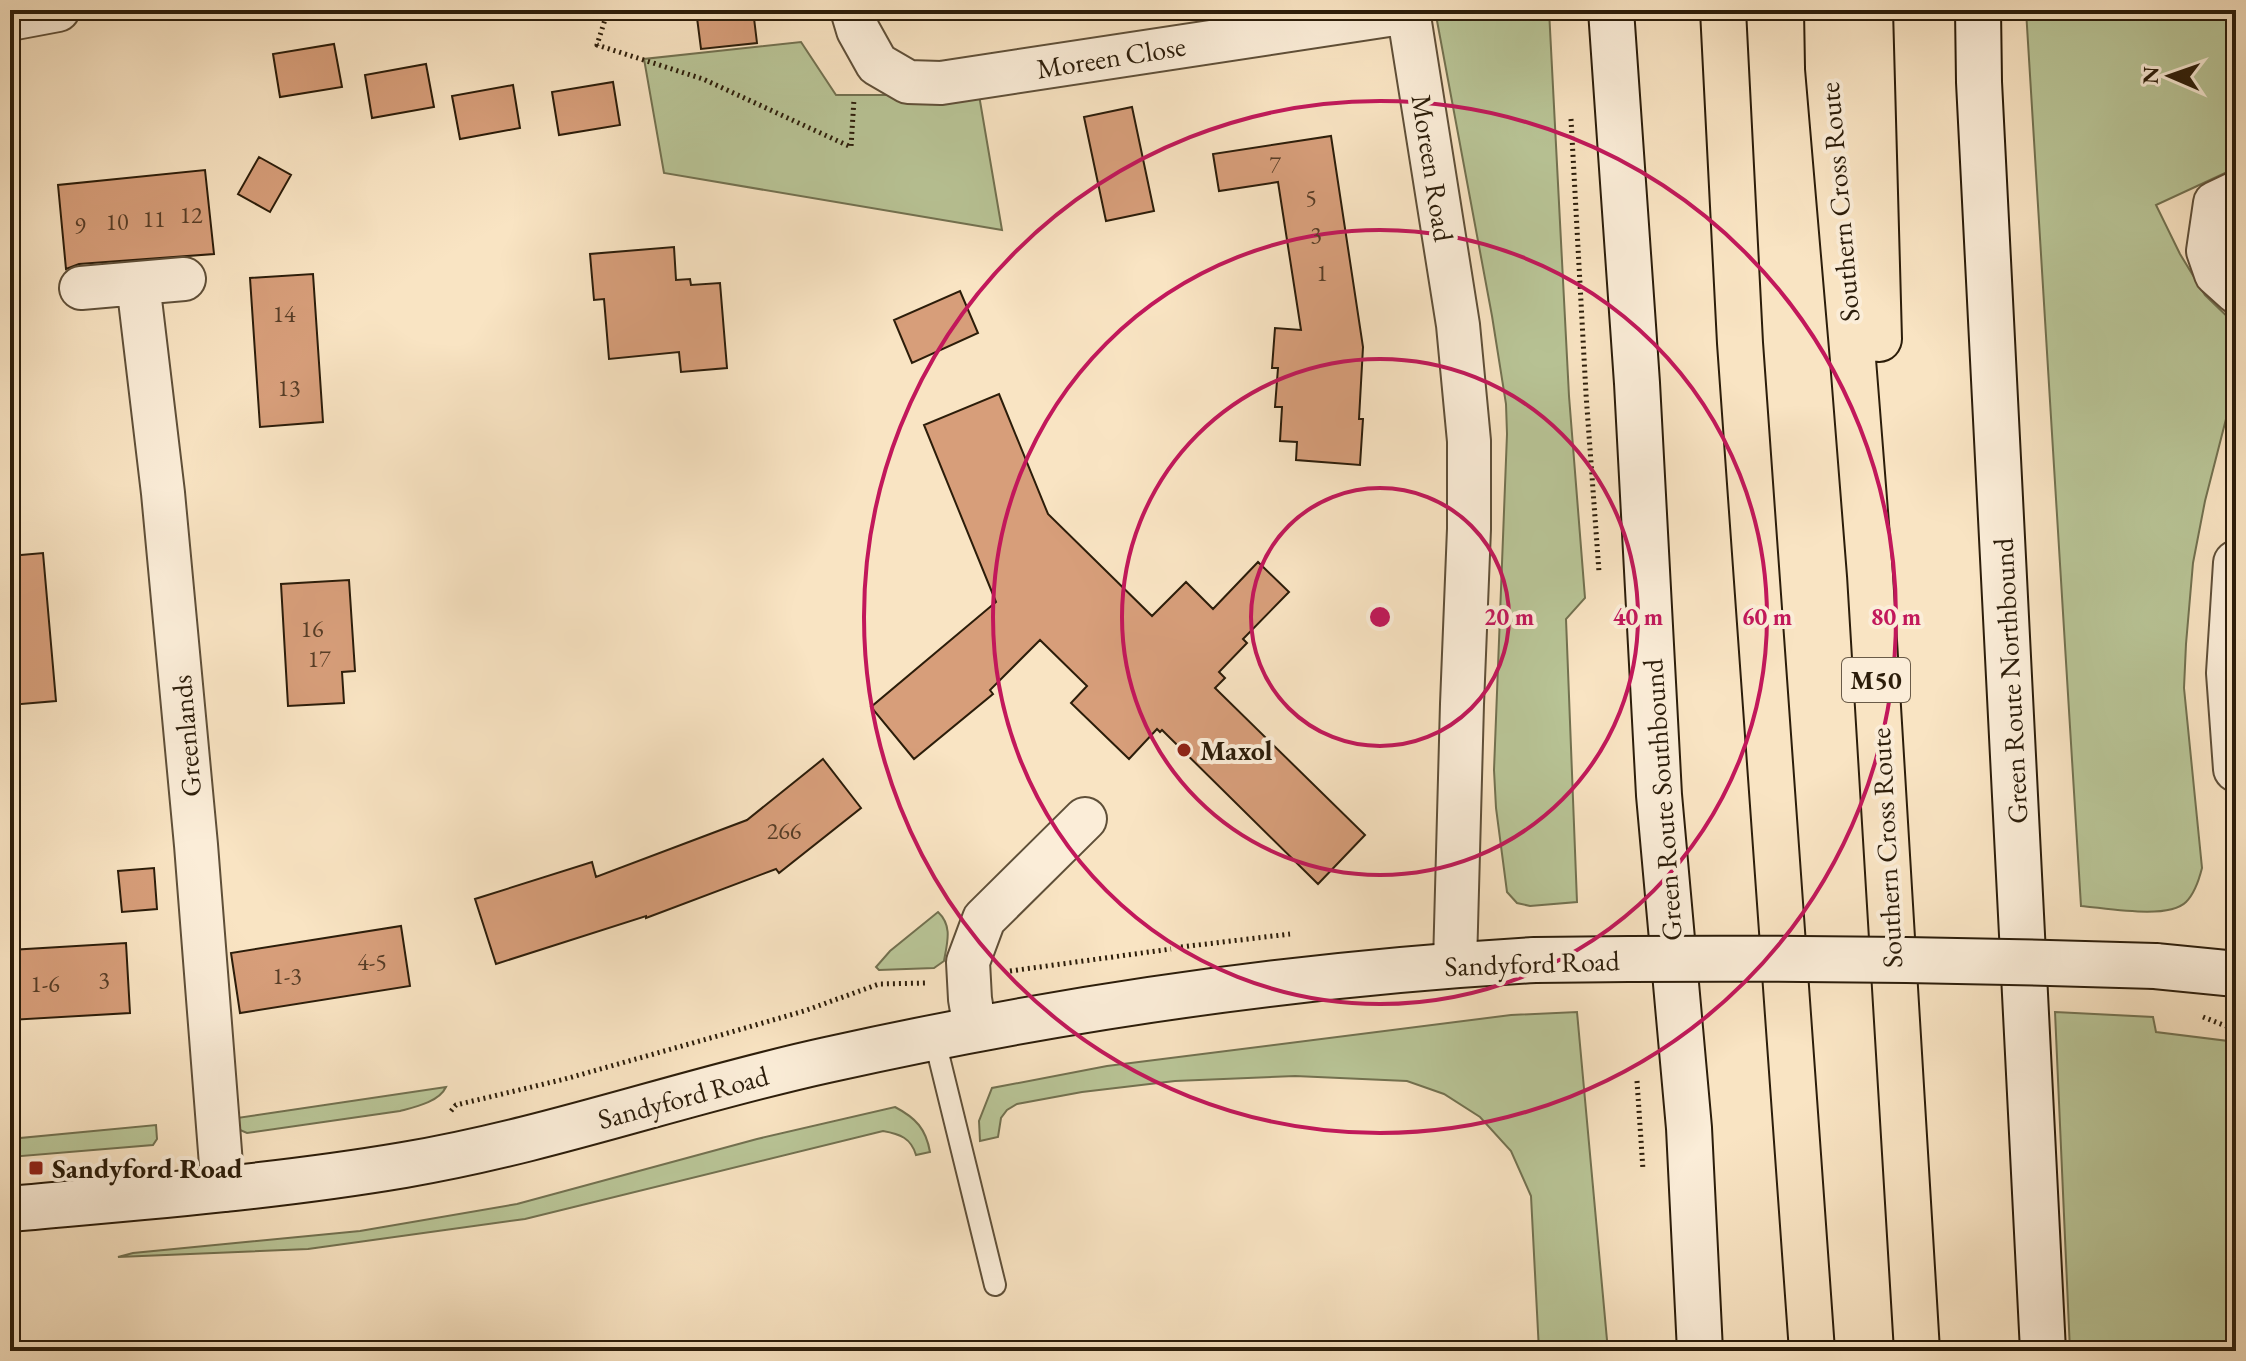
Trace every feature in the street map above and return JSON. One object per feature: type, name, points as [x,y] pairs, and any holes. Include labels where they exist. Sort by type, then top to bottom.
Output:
[{"type":"highway","points":[[1723,10],[1740,343],[1812,1351]]},
{"type":"highway","name":"Southern Cross Route","points":[[1827,10],[1828,68],[1870,575],[1917,1351]]},
{"type":"highway","points":[[1870,10],[1881,429],[1870,575]]},
{"type":"main road","name":"Green Route Southbound","points":[[1611,10],[1637,383],[1659,795],[1689,1128],[1700,1351]]},
{"type":"main road","name":"Green Route Northbound","points":[[1978,10],[1979,82],[2043,1351]]},
{"type":"main road","points":[[2236,563],[2229,673],[2236,769]]},
{"type":"main road","name":"Sandyford Road","points":[[10,1209],[223,1190],[407,1165],[518,1142],[723,1084],[954,1033],[1138,1000],[1244,985],[1455,964],[1535,960],[1960,960],[2155,966],[2236,974]]},
{"type":"street","points":[[10,19],[58,10]]},
{"type":"street","name":"Moreen Close","points":[[855,20],[877,64],[908,82],[941,83],[1408,11]]},
{"type":"street","name":"Moreen Road","points":[[1408,11],[1458,325],[1469,441],[1455,964]]},
{"type":"street","points":[[2236,193],[2215,203],[2208,251],[2216,274],[2236,292]]},
{"type":"street","points":[[81,288],[184,279]]},
{"type":"street","name":"Greenlands","points":[[138,283],[163,493],[223,1190]]},
{"type":"street","points":[[954,1033],[970,999],[968,962],[984,919],[1085,819]]},
{"type":"lane","points":[[954,1033],[995,1285]]},
{"type":"path","points":[[608,10],[597,45],[703,79],[851,147],[855,20]]},
{"type":"green space","points":[[1435,10],[1549,10],[1569,396],[1585,598],[1566,619],[1577,902],[1530,906],[1517,903],[1507,892],[1494,770],[1506,404]]},
{"type":"green space","points":[[2026,10],[2228,10],[2236,26],[2236,168],[2156,205],[2205,295],[2236,325],[2236,335],[2227,343],[2236,359],[2236,380],[2205,501],[2193,563],[2186,644],[2184,688],[2202,868],[2186,902],[2166,910],[2136,912],[2081,906]]},
{"type":"green space","points":[[801,42],[836,95],[979,95],[1002,230],[664,173],[644,59]]},
{"type":"green space","points":[[938,912],[947,929],[944,961],[934,968],[879,970],[876,967],[890,951]]},
{"type":"green space","points":[[1577,1012],[1608,1351],[1539,1351],[1531,1196],[1511,1151],[1480,1117],[1444,1094],[1407,1081],[1295,1076],[1175,1081],[1082,1092],[1017,1104],[1001,1118],[998,1137],[980,1141],[979,1121],[992,1088],[1107,1066],[1511,1015]]},
{"type":"green space","points":[[2055,1012],[2153,1017],[2156,1032],[2236,1042],[2236,1351],[2070,1351]]},
{"type":"green space","points":[[446,1087],[432,1100],[400,1111],[247,1133],[240,1130],[237,1118]]},
{"type":"green space","points":[[895,1107],[919,1125],[930,1152],[916,1155],[904,1138],[883,1131],[525,1219],[308,1249],[118,1257],[360,1231],[517,1204],[757,1139]]},
{"type":"green space","points":[[156,1125],[157,1139],[153,1145],[10,1157],[10,1139]]},
{"type":"building","points":[[696,10],[753,10],[757,43],[701,49]]},
{"type":"building","points":[[334,44],[342,87],[280,97],[273,54]]},
{"type":"building","points":[[426,64],[434,107],[372,118],[365,75]]},
{"type":"building","points":[[613,82],[620,125],[559,135],[552,92]]},
{"type":"building","points":[[513,85],[520,128],[460,139],[452,96]]},
{"type":"building","points":[[1132,107],[1154,211],[1106,221],[1084,117]]},
{"type":"building","points":[[1331,136],[1363,347],[1360,465],[1296,460],[1297,442],[1280,441],[1282,407],[1275,407],[1278,368],[1272,368],[1275,328],[1301,330],[1278,182],[1219,191],[1213,154]]},
{"type":"building","points":[[259,157],[291,175],[270,212],[238,194]]},
{"type":"building","points":[[205,170],[214,254],[79,264],[66,269],[58,185]]},
{"type":"building","points":[[674,247],[676,280],[690,279],[691,285],[720,283],[727,368],[681,372],[679,352],[609,359],[604,299],[594,300],[590,254]]},
{"type":"building","points":[[313,274],[323,422],[260,427],[250,278]]},
{"type":"building","points":[[960,291],[978,333],[912,363],[894,320]]},
{"type":"building","points":[[999,394],[1048,514],[1152,616],[1186,582],[1213,609],[1258,562],[1289,592],[1243,639],[1247,643],[1219,672],[1225,678],[1215,688],[1365,835],[1318,884],[1162,730],[1157,729],[1129,759],[1071,703],[1087,686],[1040,640],[990,690],[993,694],[914,759],[871,707],[996,602],[924,425]]},
{"type":"building","points":[[43,553],[56,701],[10,705],[10,556]]},
{"type":"building","points":[[349,580],[355,671],[342,672],[344,703],[288,706],[281,584]]},
{"type":"building","points":[[823,759],[861,808],[779,873],[776,869],[646,918],[496,964],[475,899],[592,862],[596,877],[747,820]]},
{"type":"building","points":[[154,868],[157,909],[122,912],[118,871]]},
{"type":"building","points":[[401,926],[410,986],[240,1013],[231,953]]},
{"type":"building","points":[[126,943],[130,1013],[10,1020],[10,950]]},
{"type":"place","name":"Maxol","points":[[1184,750]]},
{"type":"place","name":"Sandyford Road","points":[[36,1168]]}]
